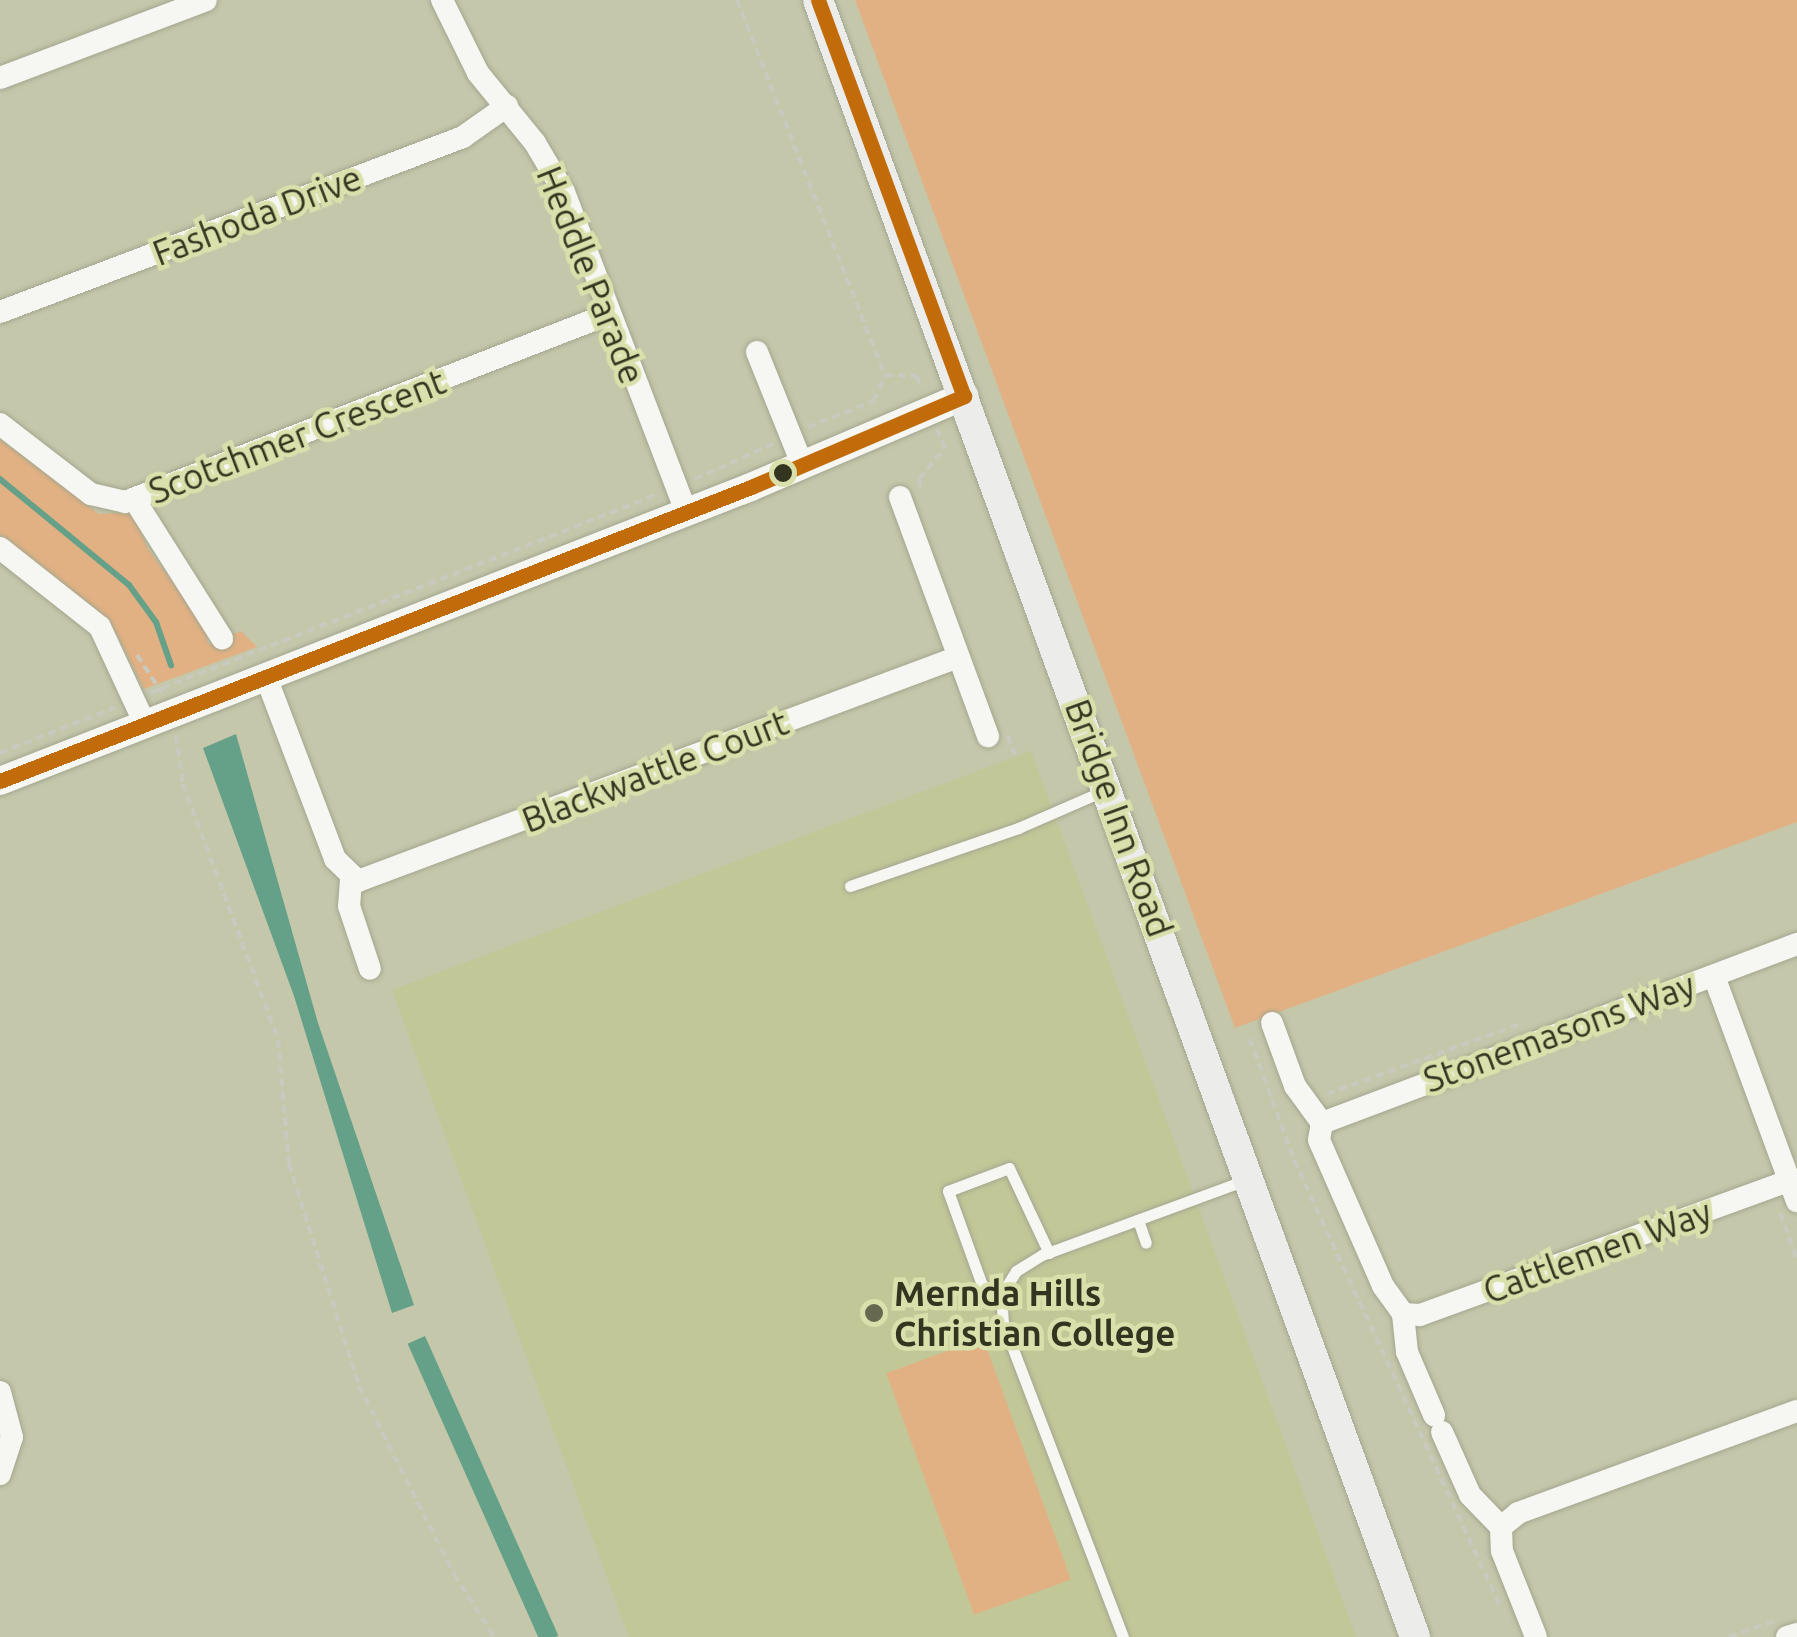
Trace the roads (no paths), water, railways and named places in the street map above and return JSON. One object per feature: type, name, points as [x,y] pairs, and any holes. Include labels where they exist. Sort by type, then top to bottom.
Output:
[{"type":"main road","name":"Bridge Inn Road","points":[[818,0],[1416,1637]]},
{"type":"street","points":[[0,78],[206,0]]},
{"type":"street","name":"Heddle Parade","points":[[442,0],[459,41],[564,192],[681,499]]},
{"type":"street","name":"Fashoda Drive","points":[[0,312],[463,137],[507,106]]},
{"type":"street","name":"Scotchmer Crescent","points":[[0,424],[91,494],[114,503],[134,499],[609,314]]},
{"type":"street","points":[[757,352],[802,464]]},
{"type":"street","points":[[0,782],[153,707],[266,677],[681,499],[802,464],[964,396]]},
{"type":"street","points":[[910,498],[958,657],[996,728]]},
{"type":"street","points":[[134,499],[222,638]]},
{"type":"street","points":[[0,548],[100,627],[153,707]]},
{"type":"street","name":"Blackwattle Court","points":[[350,879],[365,880],[958,657]]},
{"type":"street","points":[[266,677],[335,859],[350,879],[349,906],[370,969]]},
{"type":"street","name":"Stonemasons Way","points":[[1322,1123],[1797,944]]},
{"type":"street","points":[[1714,976],[1793,1190]]},
{"type":"street","points":[[1272,1023],[1296,1086],[1322,1123],[1322,1146],[1383,1286],[1403,1314],[1407,1352],[1470,1495],[1501,1527],[1502,1551],[1536,1637]]},
{"type":"street","name":"Cattlemen Way","points":[[1403,1314],[1420,1316],[1793,1190]]},
{"type":"street","points":[[0,1392],[12,1437],[0,1474]]},
{"type":"street","points":[[1501,1527],[1518,1513],[1797,1411]]},
{"type":"lane","points":[[850,886],[1018,828],[1108,788]]},
{"type":"lane","points":[[1001,1294],[982,1285],[948,1191],[1009,1168],[1049,1252]]},
{"type":"lane","points":[[1123,1637],[1003,1323],[1001,1294],[1016,1271],[1049,1252],[1250,1179]]},
{"type":"lane","points":[[1138,1220],[1146,1243]]},
{"type":"waterway","points":[[0,479],[129,585],[156,622],[171,665]]},
{"type":"place","name":"Mernda Hills Christian College","points":[[874,1313]]}]
